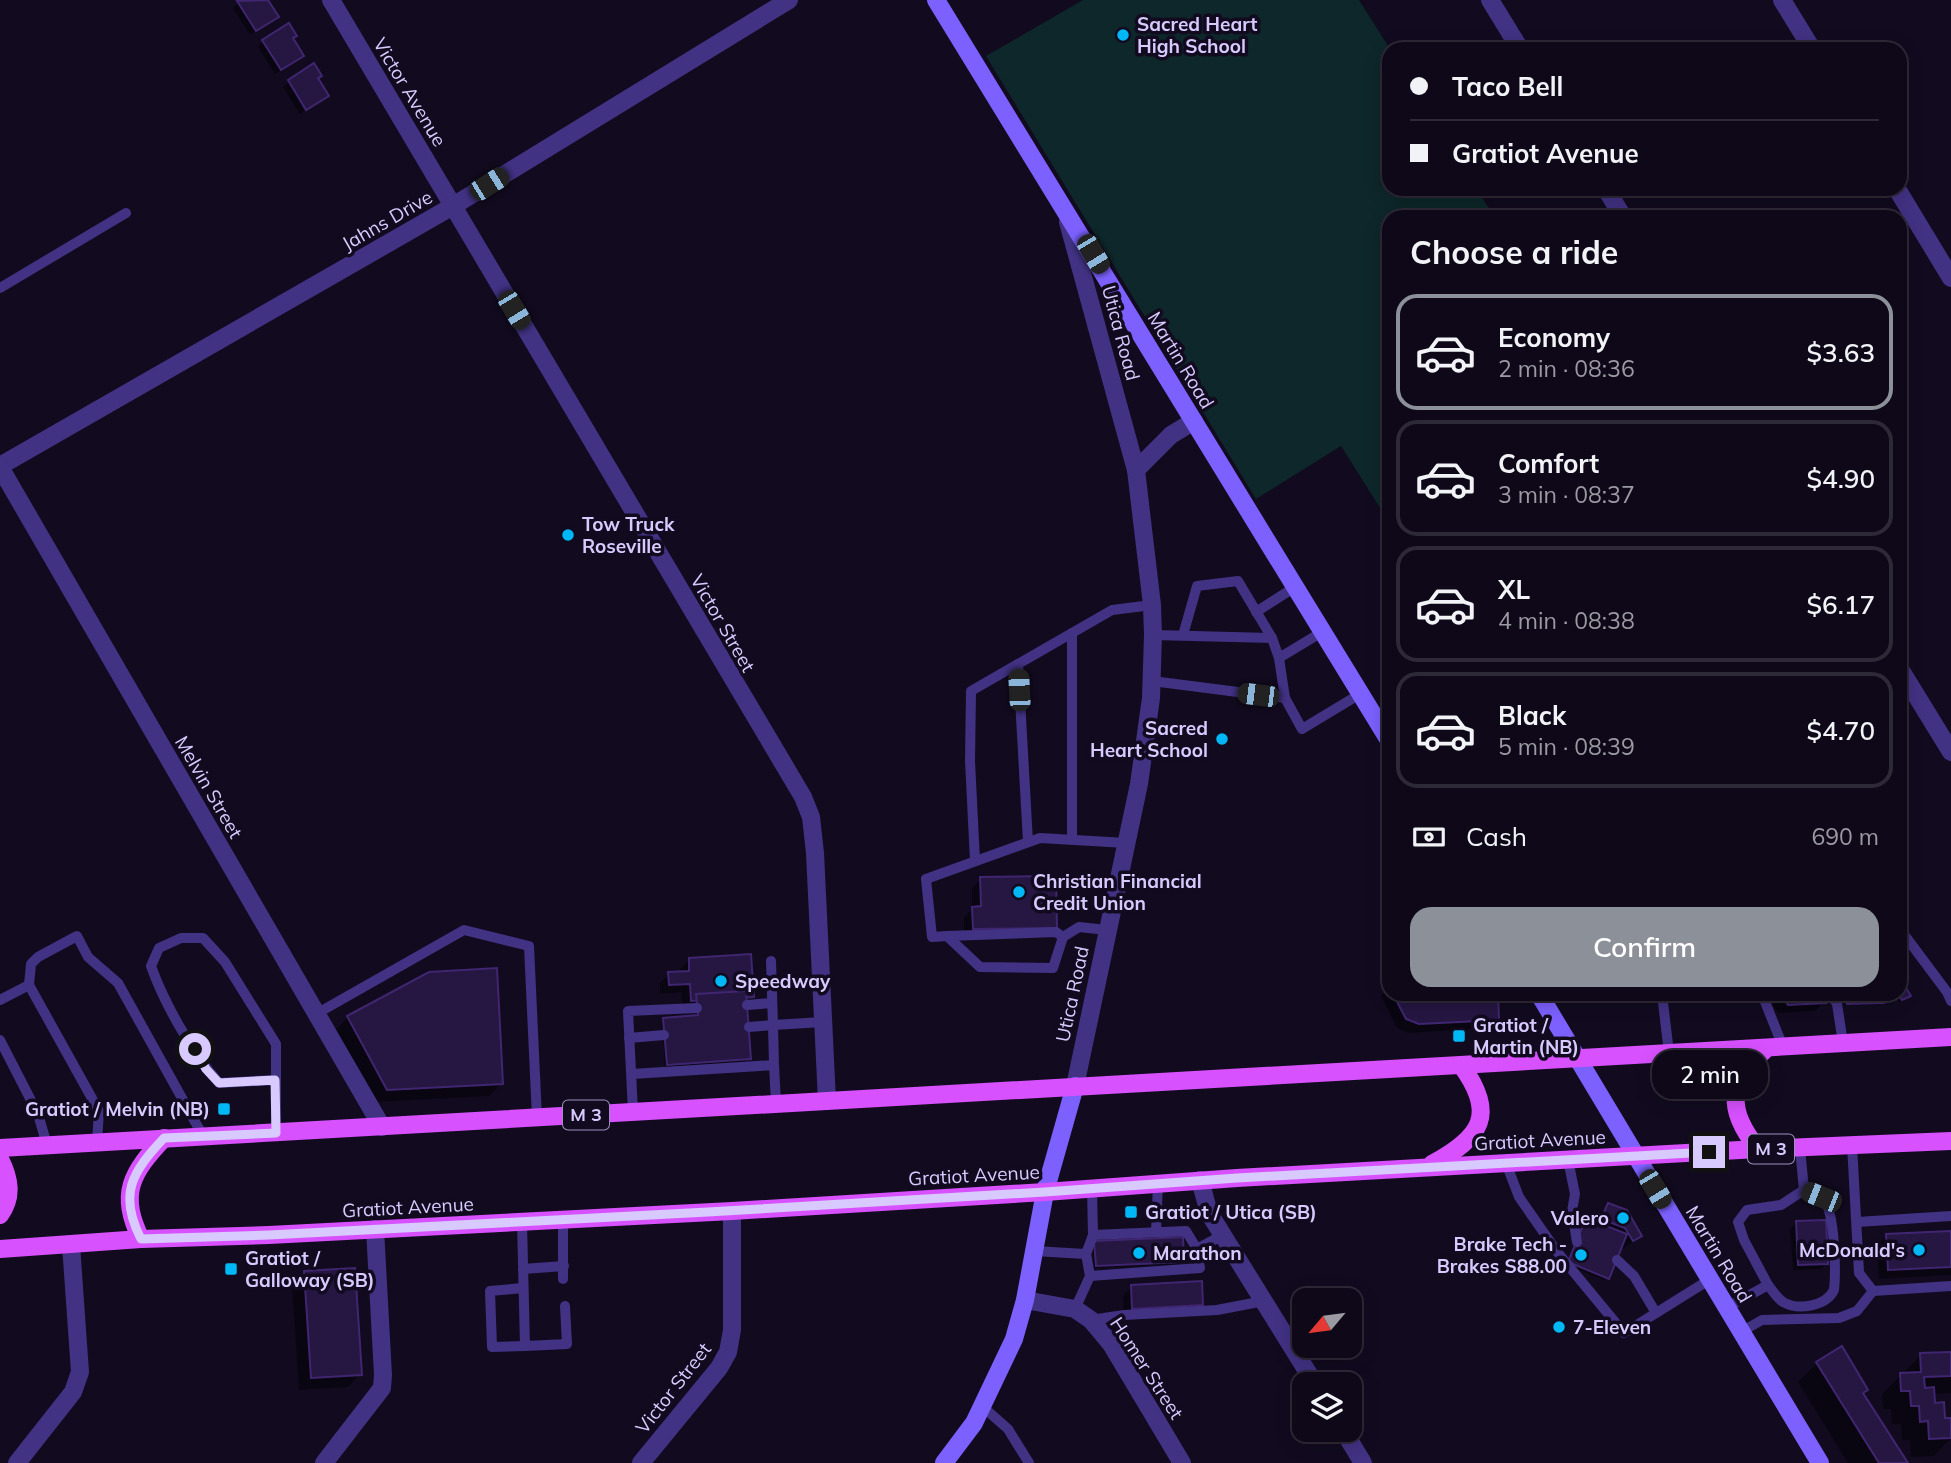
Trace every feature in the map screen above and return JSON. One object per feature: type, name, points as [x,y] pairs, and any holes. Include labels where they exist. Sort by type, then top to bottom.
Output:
[{"type":"main road","name":"M 3","points":[[0,1148],[1951,1037]]},
{"type":"main road","points":[[1758,1149],[1738,1119],[1737,1088],[1743,1074],[1775,1047]]},
{"type":"main road","points":[[1426,1168],[1454,1153],[1467,1141],[1481,1115],[1481,1100],[1475,1085],[1461,1065]]},
{"type":"main road","points":[[141,1239],[133,1223],[129,1190],[144,1160],[164,1138]]},
{"type":"main road","name":"Gratiot Avenue","points":[[0,1249],[141,1239],[563,1220],[1045,1192],[1200,1180],[1758,1149],[1951,1141]]},
{"type":"main road","points":[[0,1159],[10,1193],[7,1206],[0,1215]]},
{"type":"street","name":"Victor Avenue","points":[[331,0],[453,206]]},
{"type":"street","name":"Jahns Drive","points":[[0,467],[453,206],[789,0]]},
{"type":"street","name":"Martin Road","points":[[936,0],[1382,729]]},
{"type":"street","points":[[1490,0],[1516,42]]},
{"type":"street","points":[[1782,0],[1808,42]]},
{"type":"street","points":[[1901,196],[1951,278]]},
{"type":"street","name":"Victor Street","points":[[453,206],[803,797],[811,817],[815,853],[827,1101]]},
{"type":"street","name":"Utica Road","points":[[944,1463],[974,1423],[983,1406],[1014,1339],[1025,1300],[1045,1192],[1075,1086],[1139,784],[1152,681],[1152,605],[1136,470],[1064,207]]},
{"type":"street","points":[[1136,470],[1171,435],[1194,421]]},
{"type":"street","name":"Melvin Street","points":[[0,467],[382,1127]]},
{"type":"street","points":[[1907,694],[1951,752]]},
{"type":"street","name":"Martin Road","points":[[1543,1001],[1820,1463]]},
{"type":"street","points":[[1200,1180],[1209,1213],[1308,1372]]},
{"type":"street","name":"Victor Street","points":[[641,1463],[719,1368],[728,1352],[732,1330],[732,1210]]},
{"type":"street","points":[[324,1463],[382,1388],[383,1362],[375,1229]]},
{"type":"street","points":[[17,1463],[78,1382],[80,1372],[72,1245]]},
{"type":"street","name":"Homer Street","points":[[1025,1300],[1075,1309],[1091,1320],[1111,1344],[1182,1463]]},
{"type":"street","points":[[1350,1442],[1363,1463]]},
{"type":"lane","points":[[0,288],[126,213]]},
{"type":"lane","points":[[1183,635],[1197,586],[1238,581],[1272,638],[1279,658],[1285,698],[1302,729],[1360,694]]},
{"type":"lane","points":[[1256,611],[1296,587]]},
{"type":"lane","points":[[975,861],[970,761],[971,691],[1112,610],[1152,605]]},
{"type":"lane","points":[[1279,658],[1322,632]]},
{"type":"lane","points":[[1072,633],[1072,840]]},
{"type":"lane","points":[[1153,635],[1272,638]]},
{"type":"lane","points":[[1017,664],[1028,842]]},
{"type":"lane","points":[[1152,681],[1285,698]]},
{"type":"lane","points":[[1063,937],[1056,932],[932,937],[926,879],[1040,838],[1126,843]]},
{"type":"lane","points":[[947,936],[980,967],[1053,968],[1063,937],[1079,927],[1107,930]]},
{"type":"lane","points":[[316,1014],[464,930],[529,946],[537,1118]]},
{"type":"lane","points":[[97,1142],[99,1111],[29,985],[31,964],[38,957],[77,936],[88,957],[118,983],[203,1136]]},
{"type":"lane","points":[[275,1080],[219,1083],[206,1069],[159,989],[151,966],[159,948],[181,937],[203,938],[225,962],[276,1044],[276,1133]]},
{"type":"lane","points":[[1907,938],[1951,1001]]},
{"type":"lane","points":[[771,961],[776,1104]]},
{"type":"lane","points":[[0,1000],[29,985]]},
{"type":"lane","points":[[1663,1001],[1669,1053]]},
{"type":"lane","points":[[1764,1001],[1775,1047]]},
{"type":"lane","points":[[1835,1001],[1843,1043]]},
{"type":"lane","points":[[747,1005],[772,1003]]},
{"type":"lane","points":[[634,1112],[628,1011],[697,1008]]},
{"type":"lane","points":[[748,1027],[823,1022]]},
{"type":"lane","points":[[629,1038],[664,1035]]},
{"type":"lane","points":[[0,1040],[38,1114],[47,1145]]},
{"type":"lane","points":[[632,1074],[775,1065]]},
{"type":"lane","points":[[1852,1145],[1859,1273],[1873,1291]]},
{"type":"lane","points":[[1800,1148],[1804,1190]]},
{"type":"lane","points":[[1568,1160],[1576,1194],[1572,1211],[1577,1242]]},
{"type":"lane","points":[[1506,1163],[1519,1197],[1558,1253],[1624,1333],[1709,1280]]},
{"type":"lane","points":[[1156,1233],[1158,1184]]},
{"type":"lane","points":[[1075,1309],[1090,1276],[1086,1254],[1093,1235],[1092,1189]]},
{"type":"lane","points":[[1804,1190],[1821,1197],[1829,1211],[1832,1224],[1834,1290],[1825,1301],[1801,1306],[1781,1301],[1768,1285],[1744,1240],[1738,1222],[1747,1210],[1781,1205],[1804,1190]]},
{"type":"lane","points":[[1857,1222],[1951,1216]]},
{"type":"lane","points":[[563,1220],[563,1279]]},
{"type":"lane","points":[[522,1222],[524,1346]]},
{"type":"lane","points":[[1090,1276],[1200,1268],[1197,1249],[1186,1231],[1093,1235]]},
{"type":"lane","points":[[1197,1249],[1223,1235]]},
{"type":"lane","points":[[1034,1251],[1086,1254]]},
{"type":"lane","points":[[1617,1260],[1634,1276],[1656,1313]]},
{"type":"lane","points":[[523,1269],[564,1266]]},
{"type":"lane","points":[[1726,1308],[1768,1285]]},
{"type":"lane","points":[[1741,1332],[1762,1320],[1839,1318],[1857,1311],[1873,1291],[1951,1286]]},
{"type":"lane","points":[[523,1288],[490,1291],[492,1347],[567,1344],[565,1306]]},
{"type":"lane","points":[[1091,1320],[1124,1315],[1217,1310],[1264,1301]]},
{"type":"lane","points":[[983,1406],[1008,1429],[1029,1463]]},
{"type":"green space","points":[[1083,0],[1359,0],[1386,42],[1382,42],[1382,196],[1481,196],[1490,210],[1382,210],[1382,511],[1341,446],[1256,499],[986,56]]},
{"type":"building","points":[[268,0],[279,17],[256,31],[237,1]]},
{"type":"building","points":[[289,23],[297,36],[293,38],[304,56],[281,70],[262,40]]},
{"type":"building","points":[[314,63],[322,76],[318,78],[329,96],[306,110],[288,80]]},
{"type":"building","name":"Christian Financial Credit Union","points":[[1056,876],[1057,928],[973,929],[972,907],[981,906],[980,877]]},
{"type":"building","points":[[751,954],[754,997],[691,1001],[690,984],[669,985],[668,972],[689,971],[689,958]]},
{"type":"building","points":[[497,968],[503,1084],[387,1090],[347,1016],[429,972]]},
{"type":"building","points":[[746,991],[751,1059],[667,1065],[663,1018],[698,1015],[696,994]]},
{"type":"building","points":[[1397,1001],[1498,1001],[1499,1020],[1419,1024],[1406,1019]]},
{"type":"building","points":[[1785,1001],[1826,1003],[1788,1005]]},
{"type":"building","points":[[1845,1001],[1886,1001],[1884,1003],[1847,1004]]},
{"type":"building","points":[[1608,1203],[1627,1210],[1642,1236],[1633,1241],[1625,1228],[1601,1219]]},
{"type":"building","points":[[1586,1218],[1627,1234],[1609,1279],[1568,1262]]},
{"type":"building","points":[[1826,1220],[1828,1264],[1798,1265],[1796,1221]]},
{"type":"building","name":"McDonald's","points":[[1951,1231],[1951,1267],[1888,1270],[1886,1234]]},
{"type":"building","points":[[1183,1237],[1184,1262],[1096,1266],[1094,1241]]},
{"type":"building","points":[[355,1268],[362,1375],[311,1378],[304,1271]]},
{"type":"building","points":[[1202,1281],[1203,1305],[1132,1309],[1131,1285]]},
{"type":"building","points":[[1842,1346],[1868,1390],[1863,1393],[1908,1463],[1879,1463],[1816,1362]]},
{"type":"building","points":[[1951,1352],[1951,1376],[1924,1377],[1925,1388],[1934,1387],[1935,1403],[1944,1402],[1945,1418],[1951,1418],[1951,1438],[1929,1439],[1928,1421],[1920,1422],[1919,1406],[1911,1406],[1910,1391],[1901,1391],[1900,1373],[1921,1372],[1920,1353]]},
{"type":"place","name":"Sacred Heart High School","points":[[1123,35]]},
{"type":"place","name":"Tow Truck Roseville","points":[[568,535]]},
{"type":"place","name":"Sacred Heart School","points":[[1222,739]]},
{"type":"place","name":"Christian Financial Credit Union","points":[[1019,892]]},
{"type":"place","name":"Speedway","points":[[721,981]]},
{"type":"place","name":"Gratiot / Martin (NB)","points":[[1459,1036]]},
{"type":"place","name":"Gratiot / Melvin (NB)","points":[[224,1109]]},
{"type":"place","name":"Gratiot / Utica (SB)","points":[[1131,1212]]},
{"type":"place","name":"Valero","points":[[1623,1218]]},
{"type":"place","name":"McDonald's","points":[[1919,1250]]},
{"type":"place","name":"Marathon","points":[[1139,1253]]},
{"type":"place","name":"Brake Tech - Brakes S88.00","points":[[1581,1255]]},
{"type":"place","name":"Gratiot / Galloway (SB)","points":[[231,1269]]},
{"type":"place","name":"7-Eleven","points":[[1559,1327]]},
{"type":"route","points":[[195,1049],[206,1069],[219,1083],[275,1080],[276,1133],[164,1138],[144,1160],[129,1190],[133,1223],[141,1239],[708,1212],[1237,1178],[1709,1152]]}]
